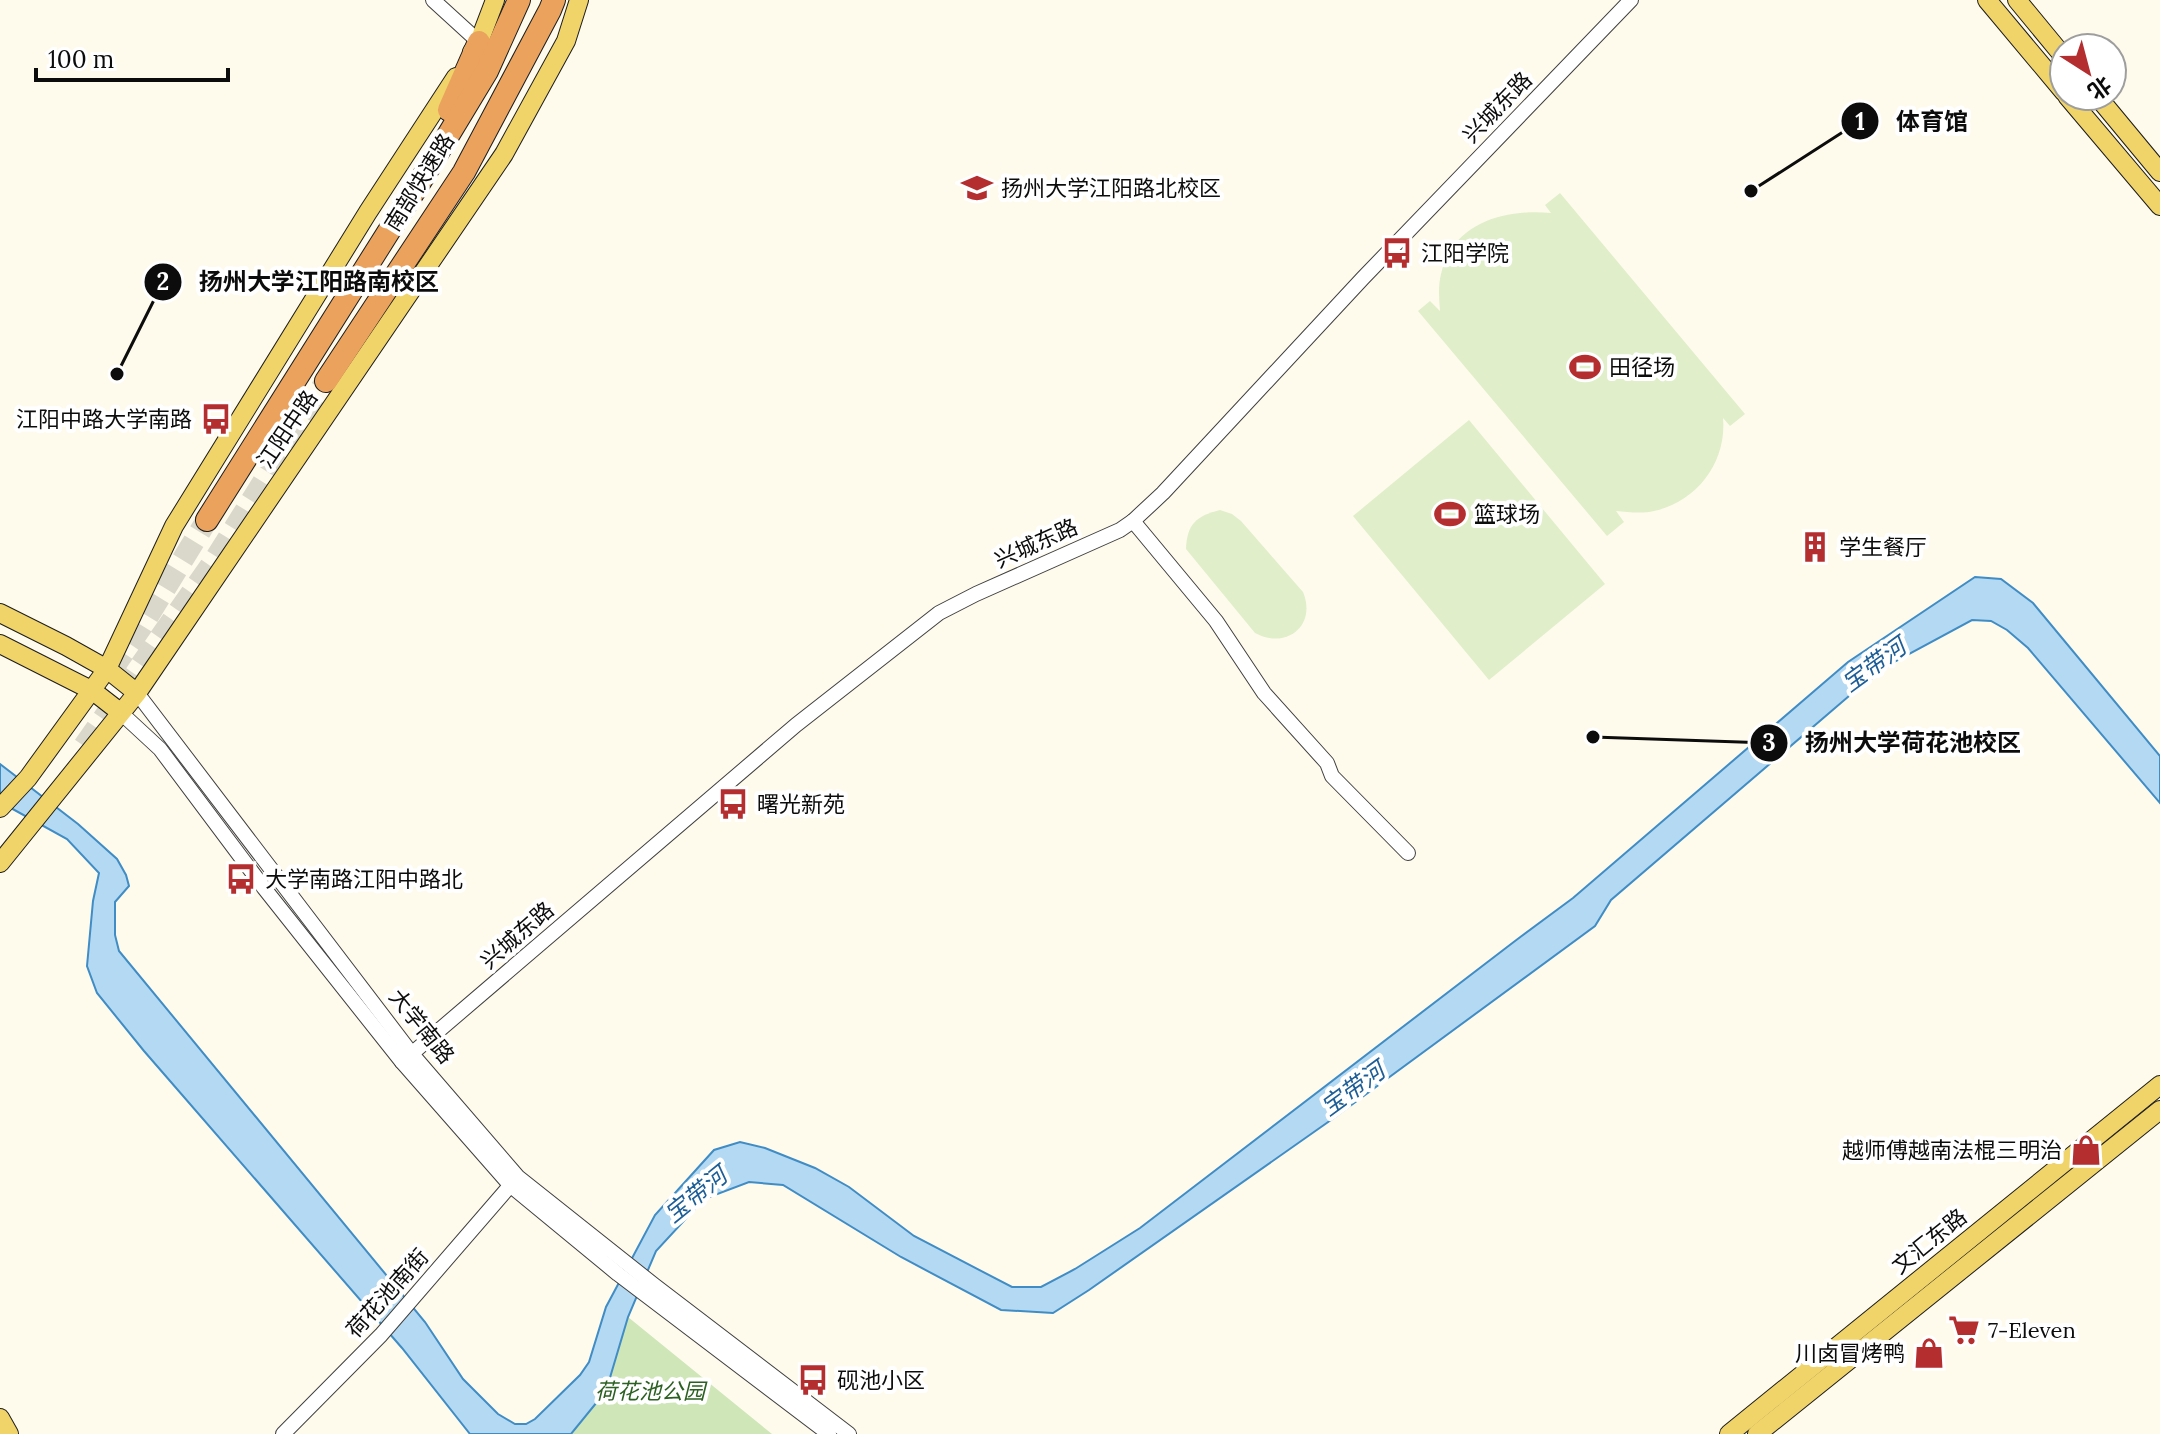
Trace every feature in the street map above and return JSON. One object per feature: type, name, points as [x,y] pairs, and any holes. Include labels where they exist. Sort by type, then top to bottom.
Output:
[{"type":"highway","name":"南部快速路","points":[[207,520],[487,71],[519,0]]},
{"type":"highway","name":"南部快速路","points":[[326,381],[464,172],[554,0]]},
{"type":"highway","points":[[464,172],[501,123],[564,0]]},
{"type":"highway","points":[[318,344],[340,294],[445,122],[479,42]]},
{"type":"main road","name":"江阳中路","points":[[0,808],[28,778],[107,669],[174,526],[368,212],[479,42],[495,0]]},
{"type":"main road","name":"江阳中路","points":[[0,863],[137,693],[504,154],[566,41],[579,0]]},
{"type":"main road","points":[[1987,0],[2048,73]]},
{"type":"main road","points":[[2017,0],[2048,38]]},
{"type":"main road","points":[[2081,112],[2160,206]]},
{"type":"main road","points":[[2110,112],[2160,172]]},
{"type":"main road","name":"大学南路","points":[[0,613],[107,669],[137,693]]},
{"type":"main road","name":"大学南路","points":[[0,644],[93,691],[120,712]]},
{"type":"main road","name":"文汇东路","points":[[1729,1434],[2160,1085]]},
{"type":"main road","name":"文汇东路","points":[[1757,1434],[2160,1110]]},
{"type":"main road","points":[[0,1418],[9,1434]]},
{"type":"street","points":[[433,0],[479,42]]},
{"type":"street","name":"兴城东路","points":[[407,1058],[796,725],[939,613],[1120,530],[1133,521],[1631,0]]},
{"type":"street","points":[[1133,521],[1216,621],[1264,693],[1327,763],[1332,776],[1408,853]]},
{"type":"street","name":"大学南路","points":[[137,693],[407,1058]]},
{"type":"street","name":"大学南路","points":[[120,712],[160,749],[264,888],[514,1181],[650,1290],[849,1434]]},
{"type":"street","name":"荷花池南街","points":[[283,1434],[381,1335],[514,1181]]},
{"type":"street","name":"大学南路","points":[[650,1290],[730,1361],[829,1434]]},
{"type":"green space","name":"田径场","points":[[1560,193],[1745,414],[1730,426],[1723,418],[1720,450],[1706,478],[1696,489],[1683,499],[1654,511],[1616,511],[1624,522],[1607,536],[1418,311],[1430,301],[1440,311],[1439,283],[1447,256],[1469,231],[1499,217],[1551,213],[1545,205]]},
{"type":"green space","points":[[1469,420],[1605,584],[1489,680],[1353,516]]},
{"type":"green space","points":[[1220,510],[1241,521],[1303,592],[1306,615],[1296,632],[1278,639],[1255,633],[1186,549],[1188,533],[1194,522]]},
{"type":"green space","name":"荷花池公园","points":[[628,1317],[772,1434],[571,1434],[606,1391]]},
{"type":"water","name":"宝带河","points":[[1975,577],[2001,579],[2033,603],[2160,756],[2160,803],[2028,648],[1991,621],[1972,620],[1894,662],[1849,696],[1611,900],[1595,926],[1331,1120],[1053,1313],[1001,1310],[901,1257],[783,1185],[749,1182],[704,1199],[656,1251],[628,1317],[606,1391],[571,1434],[470,1434],[402,1348],[97,993],[87,966],[99,873],[67,839],[0,802],[0,764],[78,824],[117,859],[129,886],[115,902],[115,935],[119,951],[425,1322],[463,1379],[498,1414],[515,1424],[526,1424],[580,1375],[589,1362],[606,1307],[655,1215],[714,1150],[740,1142],[765,1148],[815,1168],[849,1187],[914,1236],[1012,1287],[1041,1287],[1075,1269],[1140,1228],[1573,898],[1848,662]]},
{"type":"tunnel","points":[[84,746],[216,558],[326,381]]},
{"type":"tunnel","points":[[111,671],[207,520]]},
{"type":"place","name":"扬州大学江阳路北校区","points":[[977,188]]},
{"type":"place","name":"体育馆","points":[[1751,191]]},
{"type":"place","name":"江阳学院","points":[[1397,253]]},
{"type":"place","name":"田径场","points":[[1585,367]]},
{"type":"place","name":"扬州大学江阳路南校区","points":[[117,374]]},
{"type":"place","name":"江阳中路大学南路","points":[[216,419]]},
{"type":"place","name":"篮球场","points":[[1450,514]]},
{"type":"place","name":"学生餐厅","points":[[1815,547]]},
{"type":"place","name":"扬州大学荷花池校区","points":[[1593,737]]},
{"type":"place","name":"曙光新苑","points":[[733,804]]},
{"type":"place","name":"大学南路江阳中路北","points":[[241,879]]},
{"type":"place","name":"越师傅越南法棍三明治","points":[[2086,1150]]},
{"type":"place","name":"7-Eleven","points":[[1964,1330]]},
{"type":"place","name":"川卤冒烤鸭","points":[[1929,1353]]},
{"type":"place","name":"砚池小区","points":[[813,1380]]}]
